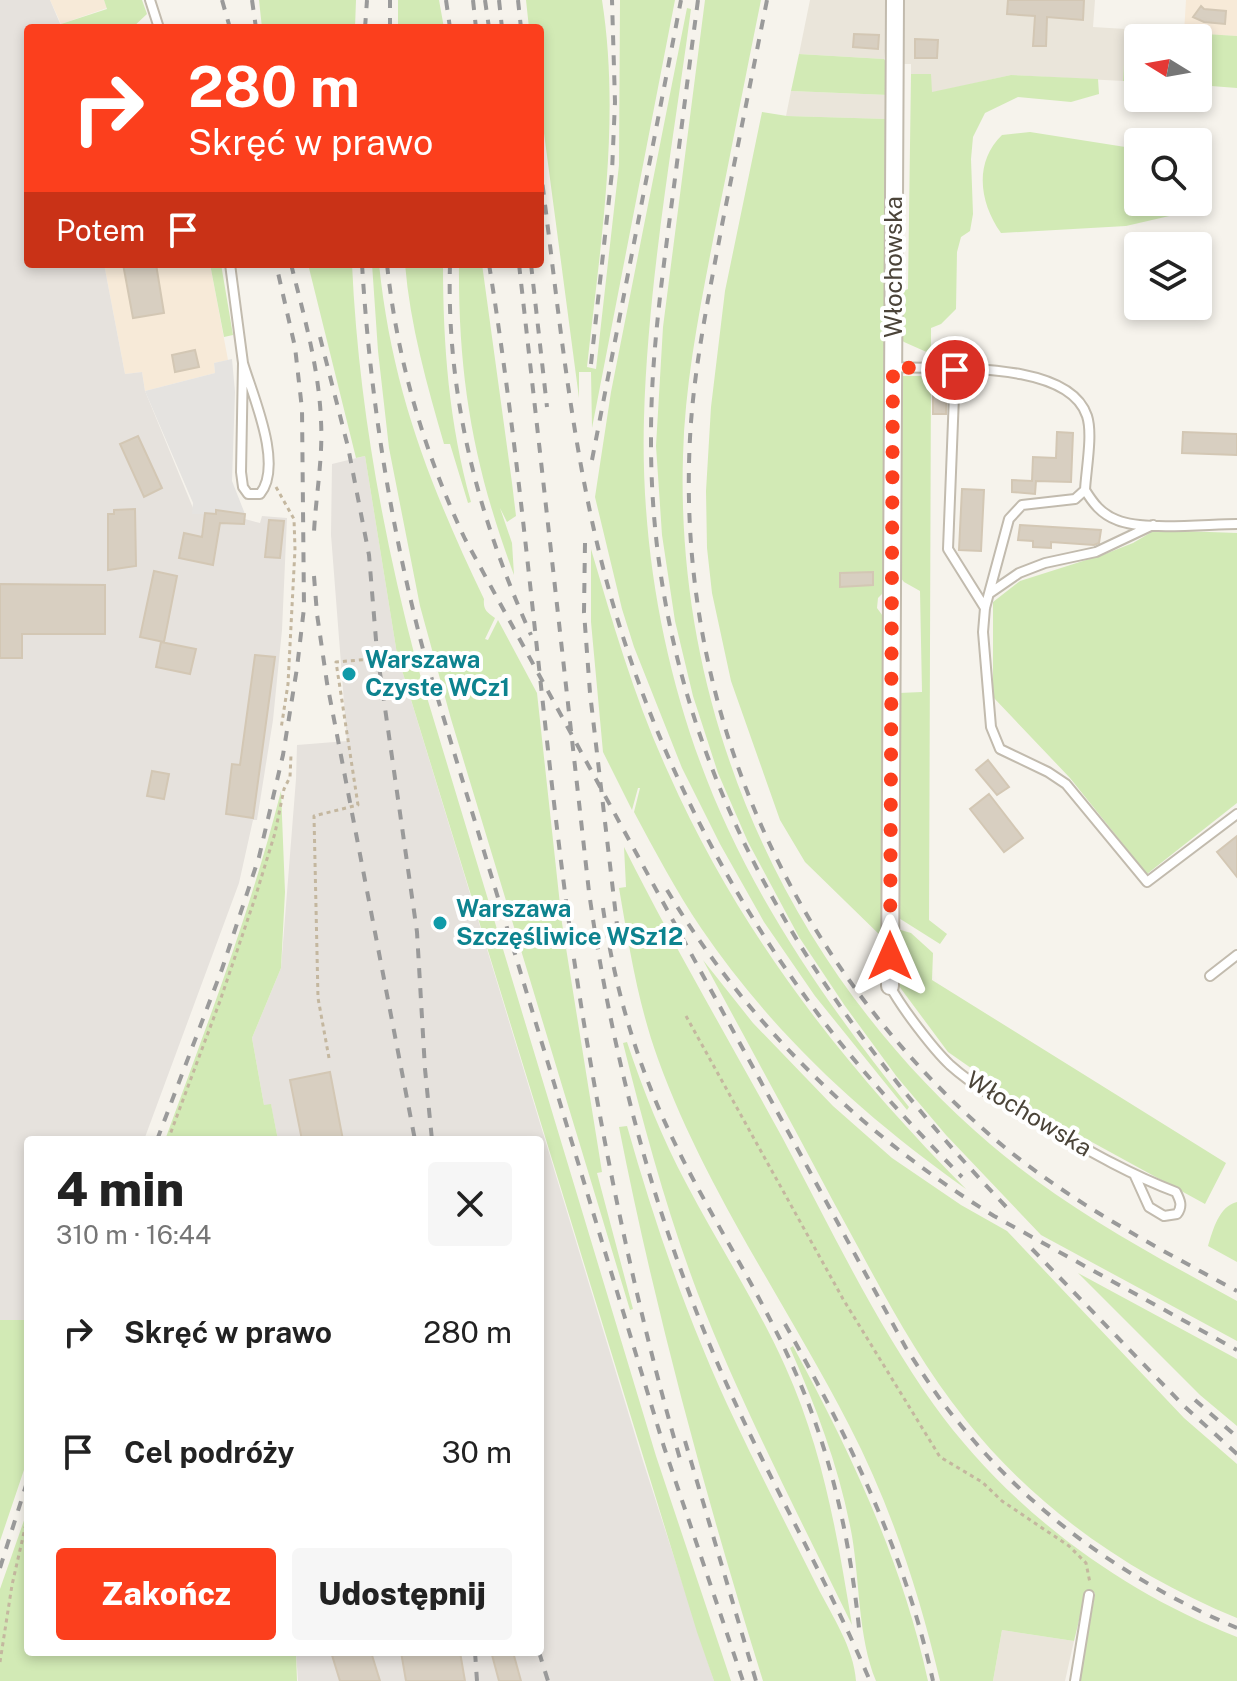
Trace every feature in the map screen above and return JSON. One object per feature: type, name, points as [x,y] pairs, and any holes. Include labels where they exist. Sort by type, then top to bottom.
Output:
[{"type":"street","name":"Włochowska","points":[[890,986],[895,0]]},
{"type":"lane","points":[[150,0],[158,24]]},
{"type":"lane","points":[[231,268],[243,363],[241,472],[243,487],[248,494],[260,494],[267,471],[267,440],[243,363]]},
{"type":"lane","points":[[893,367],[1011,371],[1048,381],[1070,393],[1087,414],[1085,490],[1102,512],[1119,521],[1153,525],[1237,524]]},
{"type":"lane","points":[[955,370],[948,549],[985,608]]},
{"type":"lane","points":[[1085,490],[1075,499],[1022,505],[1009,519],[985,608],[983,632],[991,727],[1000,749],[1066,784],[1147,882],[1237,814]]},
{"type":"lane","points":[[990,593],[1019,573],[1045,563],[1096,552],[1153,525]]},
{"type":"lane","points":[[1210,976],[1237,955]]},
{"type":"lane","name":"Włochowska","points":[[890,986],[898,1001],[948,1063],[963,1075],[1007,1105],[1135,1176],[1176,1192],[1181,1200],[1177,1214],[1164,1216],[1149,1207],[1135,1176]]},
{"type":"lane","points":[[1075,1681],[1089,1595]]},
{"type":"path","points":[[267,471],[294,519],[288,684],[281,729]]},
{"type":"path","points":[[329,1058],[318,998],[314,816],[358,805],[336,662],[384,658]]},
{"type":"path","points":[[169,1136],[255,898],[275,833],[284,789],[290,777],[291,755]]},
{"type":"path","points":[[686,1016],[843,1299],[940,1457],[982,1482],[1002,1501],[1069,1546],[1086,1563],[1090,1576],[1089,1595]]},
{"type":"path","points":[[0,1662],[24,1532]]},
{"type":"shaded area","points":[[0,0],[50,0],[60,24],[24,24],[24,268],[105,268],[125,374],[142,372],[145,391],[193,508],[215,514],[216,510],[245,514],[245,519],[260,523],[262,516],[287,518],[282,630],[273,720],[257,820],[253,820],[239,883],[145,1136],[24,1136],[24,1320],[0,1320]]},
{"type":"shaded area","points":[[50,0],[104,0],[107,8],[61,24]]},
{"type":"shaded area","points":[[810,0],[888,0],[884,59],[799,54]]},
{"type":"shaded area","points":[[900,0],[1095,0],[1093,27],[1124,29],[1123,81],[1011,75],[931,93],[931,74],[911,74],[911,64],[900,64]]},
{"type":"shaded area","points":[[1186,0],[1237,0],[1237,36],[1212,35],[1212,24],[1185,24]]},
{"type":"shaded area","points":[[791,91],[888,95],[888,119],[786,116]]},
{"type":"shaded area","points":[[105,268],[211,268],[228,360],[214,363],[215,373],[145,391],[142,372],[125,374]]},
{"type":"shaded area","points":[[232,359],[235,392],[232,481],[245,514],[217,510],[216,514],[192,514],[193,503],[145,391],[215,373],[214,363]]},
{"type":"shaded area","points":[[365,456],[397,654],[544,1136],[277,1136],[271,1105],[264,1105],[252,1038],[281,968],[297,745],[347,741],[331,535],[332,464]]},
{"type":"shaded area","points":[[544,1136],[714,1681],[298,1681],[296,1656],[544,1656]]},
{"type":"shaded area","points":[[1002,1630],[1074,1641],[1065,1681],[993,1681]]},
{"type":"green space","points":[[104,0],[142,0],[147,14],[136,24],[61,24],[107,9]]},
{"type":"green space","points":[[259,0],[356,0],[355,24],[262,24]]},
{"type":"green space","points":[[398,0],[439,0],[443,24],[398,24]]},
{"type":"green space","points":[[526,0],[602,0],[610,92],[606,184],[587,367],[596,369],[619,165],[620,0],[675,0],[592,428],[591,372],[579,372],[579,398],[544,133],[544,24],[529,24]]},
{"type":"green space","points":[[705,0],[761,0],[699,317],[690,372],[683,456],[686,554],[699,650],[724,744],[758,834],[803,921],[857,1001],[919,1076],[990,1144],[1048,1189],[1141,1248],[1237,1301],[1237,1341],[1041,1235],[946,1135],[897,1077],[799,937],[748,842],[718,773],[693,696],[675,621],[662,535],[656,446],[663,327]]},
{"type":"green space","points":[[687,8],[691,9],[662,213],[646,367],[644,470],[647,523],[662,628],[689,731],[707,781],[746,866],[810,974],[909,1107],[907,1110],[815,996],[764,922],[720,844],[682,768],[634,647],[595,497],[611,392]]},
{"type":"green space","points":[[1212,34],[1237,36],[1237,88],[1212,86]]},
{"type":"green space","points":[[799,54],[884,59],[888,65],[888,95],[791,91]]},
{"type":"green space","points":[[911,74],[931,74],[932,92],[1011,75],[1098,79],[1099,94],[1071,102],[1018,97],[985,113],[973,137],[973,214],[970,231],[961,237],[957,252],[956,309],[941,324],[931,328],[931,354],[898,337],[899,293],[908,289]]},
{"type":"green space","points":[[762,112],[787,116],[888,119],[886,590],[878,598],[877,608],[885,619],[885,940],[805,862],[780,820],[731,681],[712,593],[706,491],[711,407],[725,291]]},
{"type":"green space","points":[[1030,132],[1124,147],[1124,216],[1169,216],[1126,226],[1001,233],[988,208],[983,182],[987,157],[1002,135]]},
{"type":"green space","points":[[211,268],[222,268],[233,335],[224,337]]},
{"type":"green space","points":[[309,268],[352,268],[366,414],[382,514],[416,661],[656,1456],[731,1681],[714,1681],[697,1632],[397,654],[365,456],[356,458]]},
{"type":"green space","points":[[372,268],[380,268],[393,354],[430,477],[484,599],[485,608],[495,618],[485,639],[488,640],[498,620],[537,693],[562,923],[602,1172],[597,1173],[633,1309],[630,1310],[451,719],[420,606],[389,448]]},
{"type":"green space","points":[[406,268],[443,268],[449,384],[457,443],[471,502],[468,503],[450,444],[444,444],[411,310]]},
{"type":"green space","points":[[459,268],[483,268],[516,516],[507,522],[500,508],[512,543],[514,575],[488,497],[471,422],[459,306]]},
{"type":"green space","points":[[899,376],[931,376],[929,920],[947,934],[940,944],[894,915],[896,804],[899,803],[899,693],[922,692],[920,591],[904,582],[896,572]]},
{"type":"green space","points":[[1155,530],[1237,533],[1237,803],[1147,874],[1070,778],[993,697],[993,602],[1020,581],[1105,554]]},
{"type":"green space","points":[[591,549],[625,662],[656,745],[696,831],[728,888],[761,942],[836,1045],[877,1094],[966,1189],[856,1102],[790,1038],[729,967],[674,885],[634,812],[640,788],[632,810],[603,752],[591,622]]},
{"type":"green space","points":[[281,791],[285,892],[281,968],[252,1038],[264,1105],[271,1104],[277,1136],[166,1136],[242,923]]},
{"type":"green space","points":[[624,847],[873,1307],[934,1405],[996,1479],[1069,1542],[1150,1596],[1237,1637],[1237,1681],[1080,1681],[1095,1593],[1086,1592],[1074,1641],[1002,1630],[993,1681],[940,1681],[902,1550],[864,1456],[825,1380],[722,1200],[677,1107],[658,1059],[630,953],[619,888],[626,887]]},
{"type":"green space","points":[[894,928],[911,933],[933,953],[932,980],[1226,1163],[1205,1204],[1043,1118],[948,1052],[896,982]]},
{"type":"green space","points":[[703,960],[753,1023],[833,1106],[892,1158],[961,1205],[1007,1231],[1184,1418],[1237,1464],[1237,1618],[1160,1581],[1088,1536],[1023,1482],[965,1419],[894,1313]]},
{"type":"green space","points":[[627,1042],[669,1149],[762,1319],[798,1398],[827,1493],[852,1625],[752,1420],[698,1294],[648,1138],[623,1043]]},
{"type":"green space","points":[[627,1126],[662,1239],[719,1387],[841,1632],[851,1656],[856,1681],[763,1681],[702,1475],[666,1337],[619,1127]]},
{"type":"green space","points":[[1237,1202],[1237,1262],[1208,1246],[1221,1213]]},
{"type":"green space","points":[[1078,1273],[1237,1359],[1237,1426],[1200,1395]]},
{"type":"green space","points":[[0,1320],[24,1320],[24,1470],[0,1541]]},
{"type":"green space","points":[[793,1346],[854,1467],[889,1550],[928,1681],[876,1681],[866,1647],[852,1536],[841,1487],[818,1417],[790,1348]]},
{"type":"green space","points":[[24,1520],[24,1656],[296,1656],[297,1681],[0,1681],[0,1589]]},
{"type":"building","points":[[1008,0],[1084,0],[1083,20],[1047,17],[1046,46],[1033,46],[1035,16],[1007,14]]},
{"type":"building","points":[[1201,6],[1226,11],[1225,24],[1204,22],[1193,17]]},
{"type":"building","points":[[854,34],[879,35],[878,49],[853,47]]},
{"type":"building","points":[[915,39],[938,40],[937,58],[915,58]]},
{"type":"building","points":[[124,268],[157,268],[164,313],[133,318]]},
{"type":"building","points":[[195,350],[199,367],[175,372],[172,355]]},
{"type":"building","points":[[933,387],[947,387],[946,414],[933,414]]},
{"type":"building","points":[[1057,432],[1073,433],[1071,482],[1036,481],[1035,494],[1012,492],[1012,480],[1032,481],[1033,457],[1056,458]]},
{"type":"building","points":[[1183,432],[1237,434],[1237,455],[1182,453]]},
{"type":"building","points":[[138,436],[162,488],[144,497],[120,444]]},
{"type":"building","points":[[962,489],[984,490],[981,551],[959,550]]},
{"type":"building","points":[[135,509],[136,566],[108,570],[108,514],[114,514],[114,510]]},
{"type":"building","points":[[216,510],[245,514],[244,524],[220,523],[213,565],[179,558],[184,533],[202,537],[205,513],[216,514]]},
{"type":"building","points":[[269,520],[284,521],[280,558],[265,557]]},
{"type":"building","points":[[1020,525],[1101,530],[1099,543],[1094,545],[1051,542],[1051,548],[1033,547],[1033,541],[1018,540]]},
{"type":"building","points":[[154,571],[177,576],[164,642],[140,637]]},
{"type":"building","points":[[873,572],[873,585],[840,587],[840,573]]},
{"type":"building","points":[[0,584],[105,585],[105,634],[22,634],[22,658],[0,658]]},
{"type":"building","points":[[161,642],[196,649],[190,674],[156,667]]},
{"type":"building","points":[[255,655],[275,657],[253,818],[226,814],[232,764],[240,765]]},
{"type":"building","points":[[988,760],[1009,787],[997,795],[976,770]]},
{"type":"building","points":[[152,771],[169,774],[164,799],[147,796]]},
{"type":"building","points":[[989,794],[1023,838],[1004,852],[970,809]]},
{"type":"building","points":[[1237,836],[1237,877],[1217,852]]},
{"type":"building","points":[[330,1072],[342,1136],[301,1136],[290,1080]]},
{"type":"building","points":[[332,1656],[372,1656],[380,1681],[340,1681]]},
{"type":"building","points":[[402,1656],[461,1656],[465,1681],[406,1681]]},
{"type":"building","points":[[492,1656],[514,1656],[521,1681],[499,1681]]},
{"type":"railway","points":[[222,0],[229,24]]},
{"type":"railway","points":[[252,0],[255,24]]},
{"type":"railway","points":[[365,24],[367,0]]},
{"type":"railway","points":[[390,0],[390,24]]},
{"type":"railway","points":[[446,0],[449,24]]},
{"type":"railway","points":[[473,0],[476,24]]},
{"type":"railway","points":[[485,0],[488,24]]},
{"type":"railway","points":[[499,0],[502,24]]},
{"type":"railway","points":[[518,0],[521,24]]},
{"type":"railway","points":[[591,364],[612,172],[615,102],[612,0]]},
{"type":"railway","points":[[592,460],[681,0]]},
{"type":"railway","points":[[698,0],[659,303],[651,408],[657,549],[677,658],[709,761],[752,860],[806,954],[868,1044],[937,1131],[1013,1214]]},
{"type":"railway","points":[[767,0],[722,225],[700,348],[691,422],[690,525],[701,625],[724,724],[758,818],[803,908],[858,993],[923,1071],[997,1141],[1054,1184],[1113,1222],[1237,1291]]},
{"type":"railway","points":[[544,197],[576,440],[594,530],[630,659],[680,784],[743,903],[818,1014],[852,1057],[962,1177]]},
{"type":"railway","points":[[159,1136],[222,969],[259,857],[283,755],[297,668],[304,608],[302,409],[295,347],[277,268]]},
{"type":"railway","points":[[292,268],[320,401],[321,449],[314,532]]},
{"type":"railway","points":[[362,268],[370,362],[383,460],[401,557],[424,653],[664,1447],[743,1681]]},
{"type":"railway","points":[[388,268],[398,335],[414,405],[437,473],[465,539],[906,1348],[959,1423],[1018,1487],[1051,1516],[1085,1543],[1158,1590],[1237,1628]]},
{"type":"railway","points":[[450,268],[454,361],[469,454],[495,546],[531,635]]},
{"type":"railway","points":[[490,268],[513,438],[562,872],[584,1022],[632,1273],[680,1459]]},
{"type":"railway","points":[[519,268],[589,892],[623,1075],[656,1195],[696,1312],[738,1408],[870,1681]]},
{"type":"railway","points":[[531,268],[547,407]]},
{"type":"railway","points":[[320,337],[348,447],[369,555],[377,652],[417,932],[432,1136]]},
{"type":"railway","points":[[585,543],[584,612],[590,693],[617,925]]},
{"type":"railway","points":[[314,576],[327,683],[414,1136]]},
{"type":"railway","points":[[667,890],[733,986],[771,1030],[853,1112],[898,1149],[994,1216],[1237,1350]]},
{"type":"railway","points":[[603,908],[627,1020],[656,1102],[683,1160],[767,1313],[809,1406],[838,1499],[859,1628]]},
{"type":"railway","points":[[1032,1249],[1184,1406],[1237,1454]]},
{"type":"railway","points":[[785,1324],[853,1453],[891,1542],[933,1681]]},
{"type":"railway","points":[[1195,1400],[1237,1437]]},
{"type":"railway","points":[[685,1441],[756,1681]]},
{"type":"railway","points":[[0,1568],[24,1492]]},
{"type":"railway","points":[[475,1656],[477,1681]]},
{"type":"railway","points":[[540,1656],[548,1681]]},
{"type":"place","name":"Warszawa Czyste WCz1","points":[[349,674]]},
{"type":"place","name":"Warszawa Szczęśliwice WSz12","points":[[440,923]]},
{"type":"route","points":[[890,956],[893,367],[955,370]]}]
